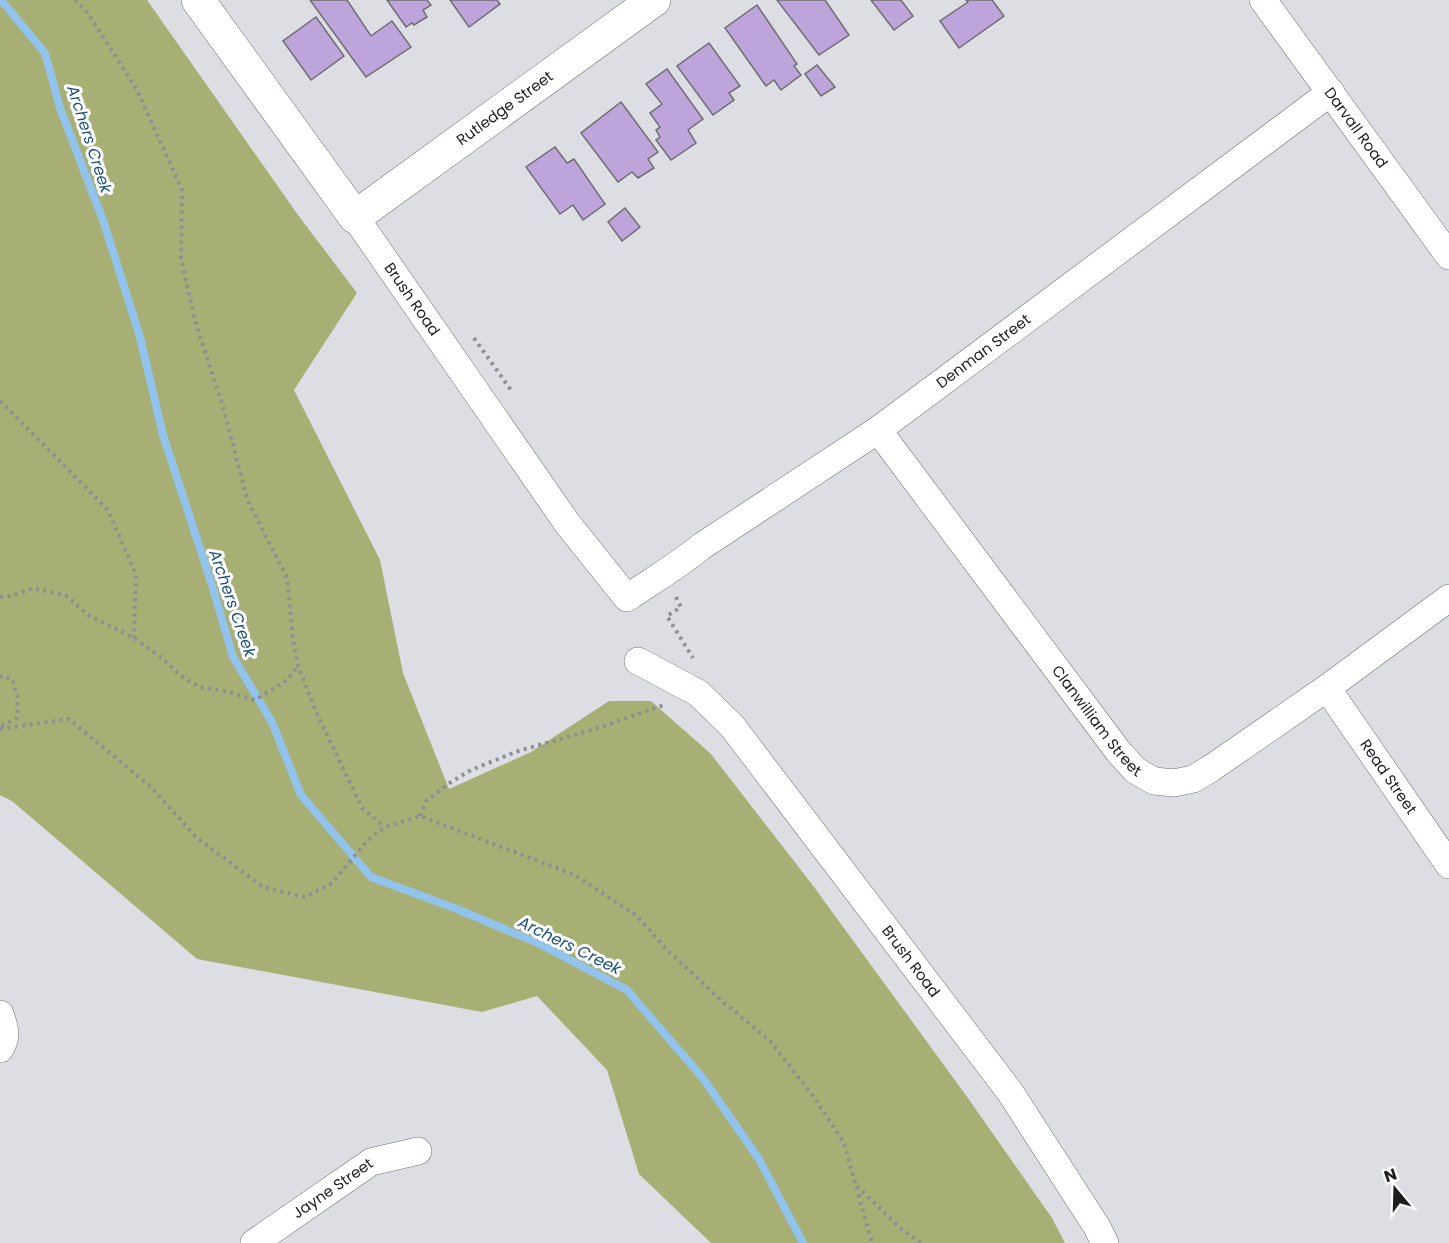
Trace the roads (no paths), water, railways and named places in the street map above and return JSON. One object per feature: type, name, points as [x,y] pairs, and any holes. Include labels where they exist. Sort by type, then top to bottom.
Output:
[{"type":"main road","name":"Brush Road","points":[[198,0],[355,217]]},
{"type":"main road","name":"Rutledge Street","points":[[355,217],[654,0]]},
{"type":"street","name":"Darvall Road","points":[[1263,0],[1449,256]]},
{"type":"street","name":"Denman Street","points":[[627,598],[878,430],[1330,92]]},
{"type":"street","name":"Brush Road","points":[[355,217],[567,522],[627,598]]},
{"type":"street","name":"Clanwilliam Street","points":[[878,430],[1105,734],[1135,770],[1154,781],[1174,783],[1192,779],[1210,769],[1327,688],[1449,598]]},
{"type":"street","name":"Brush Road","points":[[638,661],[698,693],[732,726],[1010,1092],[1098,1227],[1105,1243]]},
{"type":"street","name":"Read Street","points":[[1327,688],[1449,865]]},
{"type":"street","points":[[0,1014],[5,1028],[5,1041],[0,1049]]},
{"type":"street","name":"Jayne Street","points":[[254,1243],[371,1162],[418,1151]]},
{"type":"waterway","name":"Archers Creek","points":[[1,0],[45,53],[60,108],[104,223],[140,337],[163,435],[233,657],[272,722],[301,795],[371,877],[457,909],[540,944],[627,990],[702,1077],[759,1159],[803,1243]]}]
